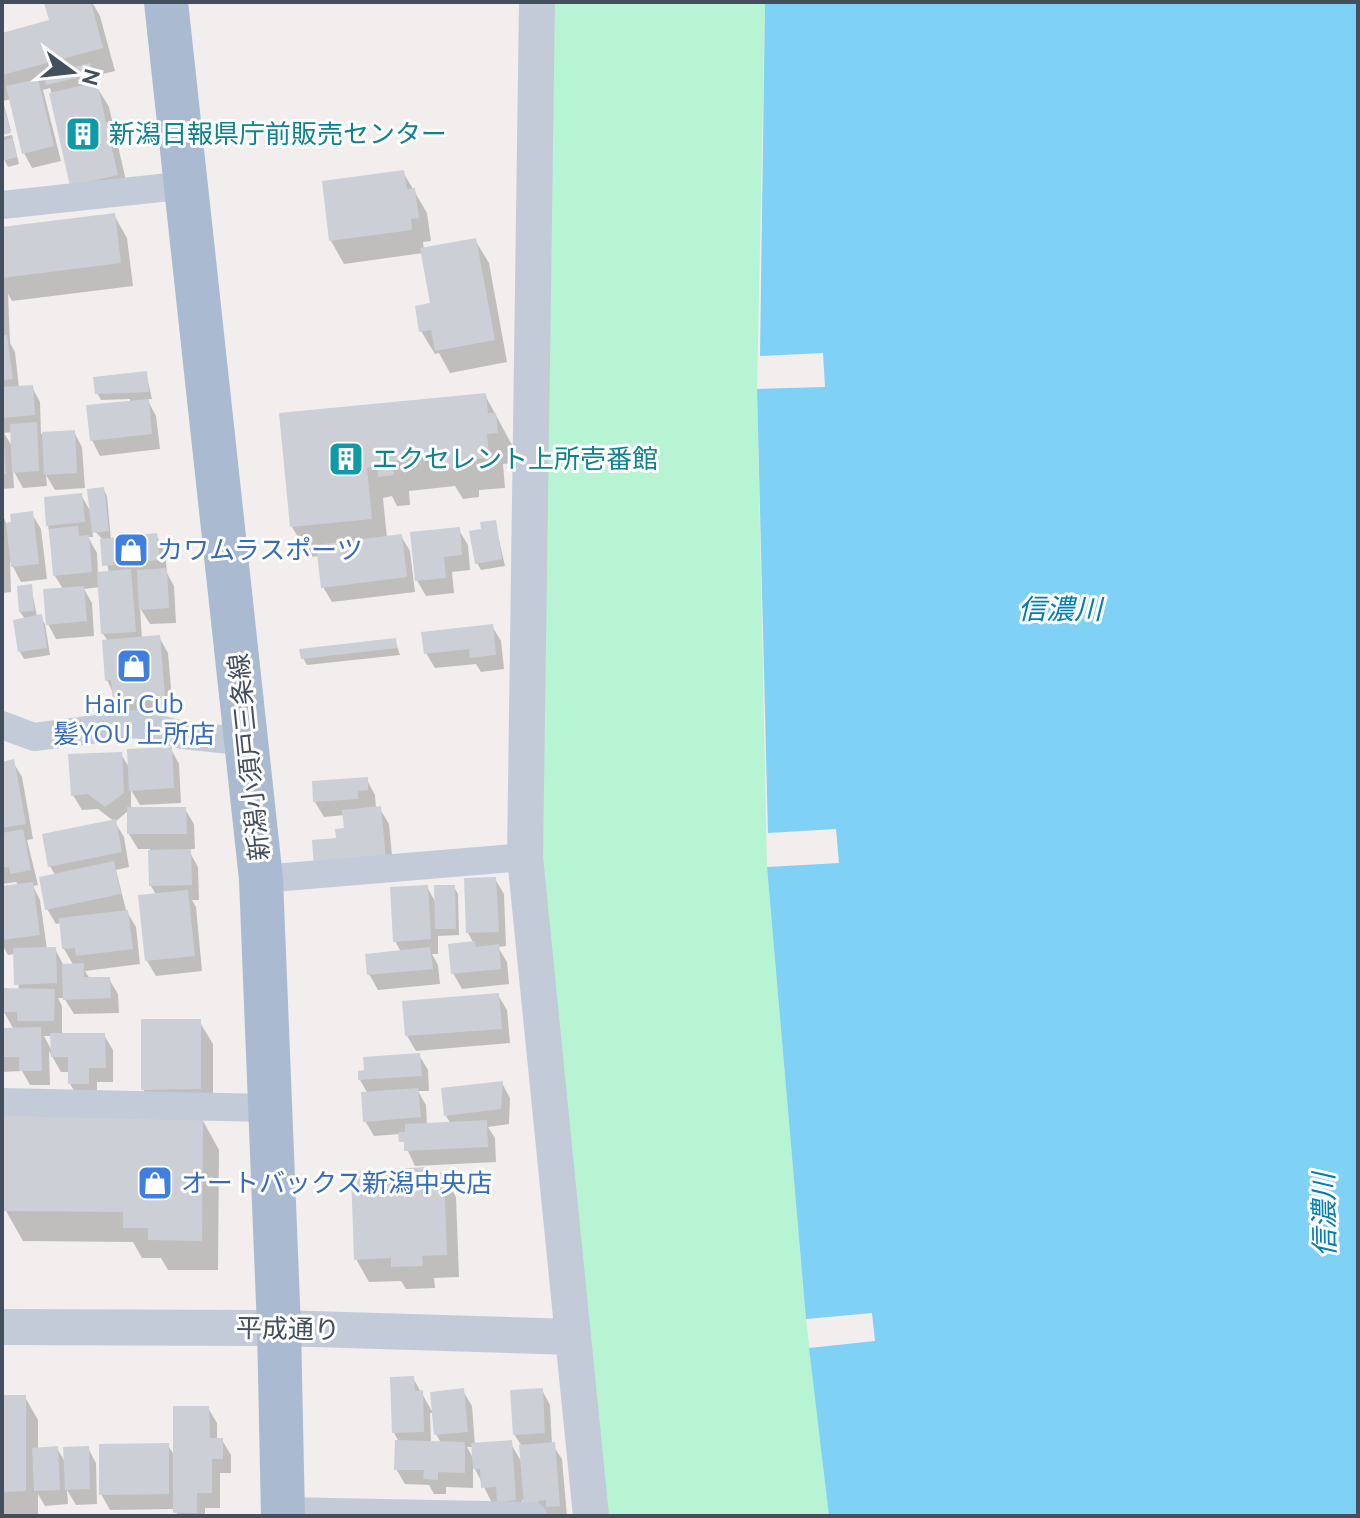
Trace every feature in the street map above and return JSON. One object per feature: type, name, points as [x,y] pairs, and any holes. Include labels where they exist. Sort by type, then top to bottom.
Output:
[{"type":"main road","name":"新潟小須戸三条線","points":[[166,2],[249,742],[261,879],[279,1328],[283,1513]]},
{"type":"street","points":[[537,2],[525,857],[591,1516]]},
{"type":"street","points":[[2,205],[188,185]]},
{"type":"street","points":[[2,725],[34,737],[136,724],[183,735],[249,742]]},
{"type":"street","points":[[261,879],[525,857]]},
{"type":"street","points":[[2,1102],[271,1108]]},
{"type":"street","name":"平成通り","points":[[2,1327],[279,1328],[573,1337]]},
{"type":"street","points":[[283,1513],[533,1516]]},
{"type":"green space","points":[[555,2],[765,2],[757,389],[767,867],[806,1319],[829,1516],[607,1516],[539,859]]},
{"type":"water","name":"信濃川","points":[[765,2],[1358,2],[1358,1516],[829,1516],[809,1348],[875,1341],[872,1313],[806,1319],[767,867],[839,863],[836,829],[768,833],[757,389],[825,387],[823,353],[760,356]]},
{"type":"building","points":[[91,2],[103,48],[2,75],[2,33],[49,20],[44,3]]},
{"type":"building","points":[[90,63],[93,74],[46,85],[44,74]]},
{"type":"building","points":[[38,79],[54,146],[22,154],[6,86]]},
{"type":"building","name":"新潟日報県庁前販売センター","points":[[97,82],[118,175],[70,186],[49,93]]},
{"type":"building","points":[[2,99],[11,133],[2,135]]},
{"type":"building","points":[[12,138],[17,157],[2,161],[2,141]]},
{"type":"building","points":[[404,170],[407,189],[415,188],[419,218],[411,219],[412,230],[329,241],[322,181]]},
{"type":"building","points":[[115,213],[121,263],[2,278],[2,227]]},
{"type":"building","points":[[476,238],[495,340],[435,351],[431,330],[419,332],[415,306],[430,303],[420,248]]},
{"type":"building","points":[[2,335],[7,335],[13,379],[2,381]]},
{"type":"building","points":[[147,371],[149,392],[95,394],[93,377]]},
{"type":"building","points":[[33,385],[35,415],[2,418],[2,387]]},
{"type":"building","name":"エクセレント上所壱番館","points":[[486,393],[488,413],[496,413],[498,433],[487,434],[489,458],[463,460],[463,467],[443,469],[442,456],[393,461],[394,475],[378,477],[377,466],[367,468],[372,519],[290,527],[279,413]]},
{"type":"building","points":[[149,399],[152,434],[90,441],[86,405]]},
{"type":"building","points":[[37,422],[39,471],[12,473],[10,424]]},
{"type":"building","points":[[75,430],[77,473],[44,475],[42,432]]},
{"type":"building","points":[[4,441],[6,474],[2,474]]},
{"type":"building","points":[[104,487],[109,531],[92,533],[87,489]]},
{"type":"building","points":[[82,493],[85,522],[46,526],[44,497]]},
{"type":"building","points":[[33,511],[39,564],[11,567],[6,523],[11,522],[10,514]]},
{"type":"building","points":[[496,520],[502,559],[475,564],[469,531],[481,529],[480,522]]},
{"type":"building","points":[[78,526],[79,536],[89,535],[92,572],[53,576],[49,529]]},
{"type":"building","points":[[460,527],[462,555],[444,557],[446,578],[415,581],[410,532]]},
{"type":"building","points":[[157,533],[160,560],[102,566],[100,539]]},
{"type":"building","points":[[402,534],[407,577],[321,588],[316,545]]},
{"type":"building","points":[[167,568],[169,608],[139,610],[137,570]]},
{"type":"building","points":[[131,569],[136,632],[101,634],[97,572]]},
{"type":"building","points":[[32,584],[34,611],[19,612],[17,586]]},
{"type":"building","points":[[84,586],[87,621],[46,625],[43,589]]},
{"type":"building","points":[[42,614],[47,648],[18,652],[13,620]]},
{"type":"building","points":[[493,624],[496,655],[470,658],[469,649],[424,654],[421,632]]},
{"type":"building","points":[[160,635],[165,697],[113,701],[111,680],[105,681],[102,640]]},
{"type":"building","points":[[396,638],[397,648],[301,659],[299,649]]},
{"type":"building","points":[[172,747],[174,788],[129,791],[127,749]]},
{"type":"building","points":[[122,752],[124,793],[105,807],[88,794],[71,796],[68,754]]},
{"type":"building","points":[[14,759],[26,824],[2,828],[2,762]]},
{"type":"building","points":[[368,777],[368,790],[358,791],[358,799],[313,802],[312,781]]},
{"type":"building","points":[[381,806],[386,861],[314,868],[312,840],[336,838],[335,829],[344,828],[342,810]]},
{"type":"building","points":[[127,807],[186,807],[187,834],[127,834]]},
{"type":"building","points":[[116,819],[122,852],[48,867],[42,834]]},
{"type":"building","points":[[23,829],[31,870],[10,874],[9,867],[2,868],[2,833]]},
{"type":"building","points":[[191,849],[192,885],[149,886],[148,850]]},
{"type":"building","points":[[114,861],[121,894],[45,910],[39,877]]},
{"type":"building","points":[[496,877],[499,932],[466,933],[464,878]]},
{"type":"building","points":[[33,882],[40,935],[2,940],[2,886]]},
{"type":"building","points":[[428,885],[431,939],[393,942],[390,887]]},
{"type":"building","points":[[434,885],[455,885],[456,929],[435,929]]},
{"type":"building","points":[[188,890],[195,956],[145,961],[138,895]]},
{"type":"building","points":[[128,910],[133,949],[76,956],[75,948],[62,949],[59,918]]},
{"type":"building","points":[[475,941],[476,947],[499,944],[501,969],[451,974],[448,944]]},
{"type":"building","points":[[56,947],[57,983],[14,985],[13,948]]},
{"type":"building","points":[[430,947],[433,969],[367,975],[365,954]]},
{"type":"building","points":[[84,963],[84,977],[110,977],[111,998],[63,1000],[62,964]]},
{"type":"building","points":[[2,988],[55,989],[54,1021],[17,1021],[17,1012],[2,1012]]},
{"type":"building","points":[[499,993],[502,1029],[405,1036],[402,1001]]},
{"type":"building","points":[[141,1019],[201,1019],[201,1089],[141,1090]]},
{"type":"building","points":[[41,1027],[42,1071],[19,1071],[19,1057],[2,1057],[2,1028]]},
{"type":"building","points":[[50,1033],[105,1033],[106,1068],[89,1068],[89,1084],[68,1084],[68,1057],[51,1057]]},
{"type":"building","points":[[420,1053],[422,1076],[358,1080],[358,1071],[364,1070],[363,1057]]},
{"type":"building","points":[[503,1081],[501,1109],[444,1116],[441,1088]]},
{"type":"building","points":[[418,1088],[421,1117],[363,1122],[361,1092]]},
{"type":"building","points":[[4,1116],[203,1117],[202,1241],[148,1240],[148,1228],[123,1228],[123,1212],[4,1211]]},
{"type":"building","points":[[487,1120],[488,1147],[404,1151],[404,1142],[399,1142],[398,1132],[405,1132],[405,1124]]},
{"type":"building","points":[[426,1167],[426,1173],[444,1172],[447,1255],[422,1256],[423,1266],[391,1267],[391,1258],[354,1260],[351,1172]]},
{"type":"building","points":[[414,1376],[415,1391],[423,1390],[424,1432],[392,1433],[390,1377]]},
{"type":"building","points":[[464,1388],[468,1432],[434,1435],[430,1392]]},
{"type":"building","points":[[543,1388],[545,1433],[513,1435],[510,1390]]},
{"type":"building","points":[[2,1395],[26,1395],[26,1491],[2,1492]]},
{"type":"building","points":[[173,1406],[209,1406],[210,1438],[223,1438],[223,1459],[212,1459],[212,1493],[197,1493],[197,1513],[173,1513]]},
{"type":"building","points":[[395,1440],[465,1442],[465,1473],[438,1472],[438,1480],[423,1479],[424,1470],[394,1470]]},
{"type":"building","points":[[512,1440],[516,1500],[497,1502],[496,1487],[481,1488],[480,1469],[473,1469],[471,1443]]},
{"type":"building","points":[[555,1442],[560,1506],[546,1507],[546,1500],[538,1501],[539,1505],[524,1506],[519,1445]]},
{"type":"building","points":[[169,1443],[169,1494],[99,1495],[99,1444]]},
{"type":"building","points":[[58,1446],[60,1490],[34,1491],[32,1448]]},
{"type":"building","points":[[89,1446],[90,1489],[65,1490],[63,1447]]},
{"type":"place","name":"新潟日報県庁前販売センター","points":[[83,134]]},
{"type":"place","name":"エクセレント上所壱番館","points":[[346,459]]},
{"type":"place","name":"カワムラスポーツ","points":[[131,550]]},
{"type":"place","name":"Hair Cub 髪YOU 上所店","points":[[134,666]]},
{"type":"place","name":"オートバックス新潟中央店","points":[[155,1183]]}]
